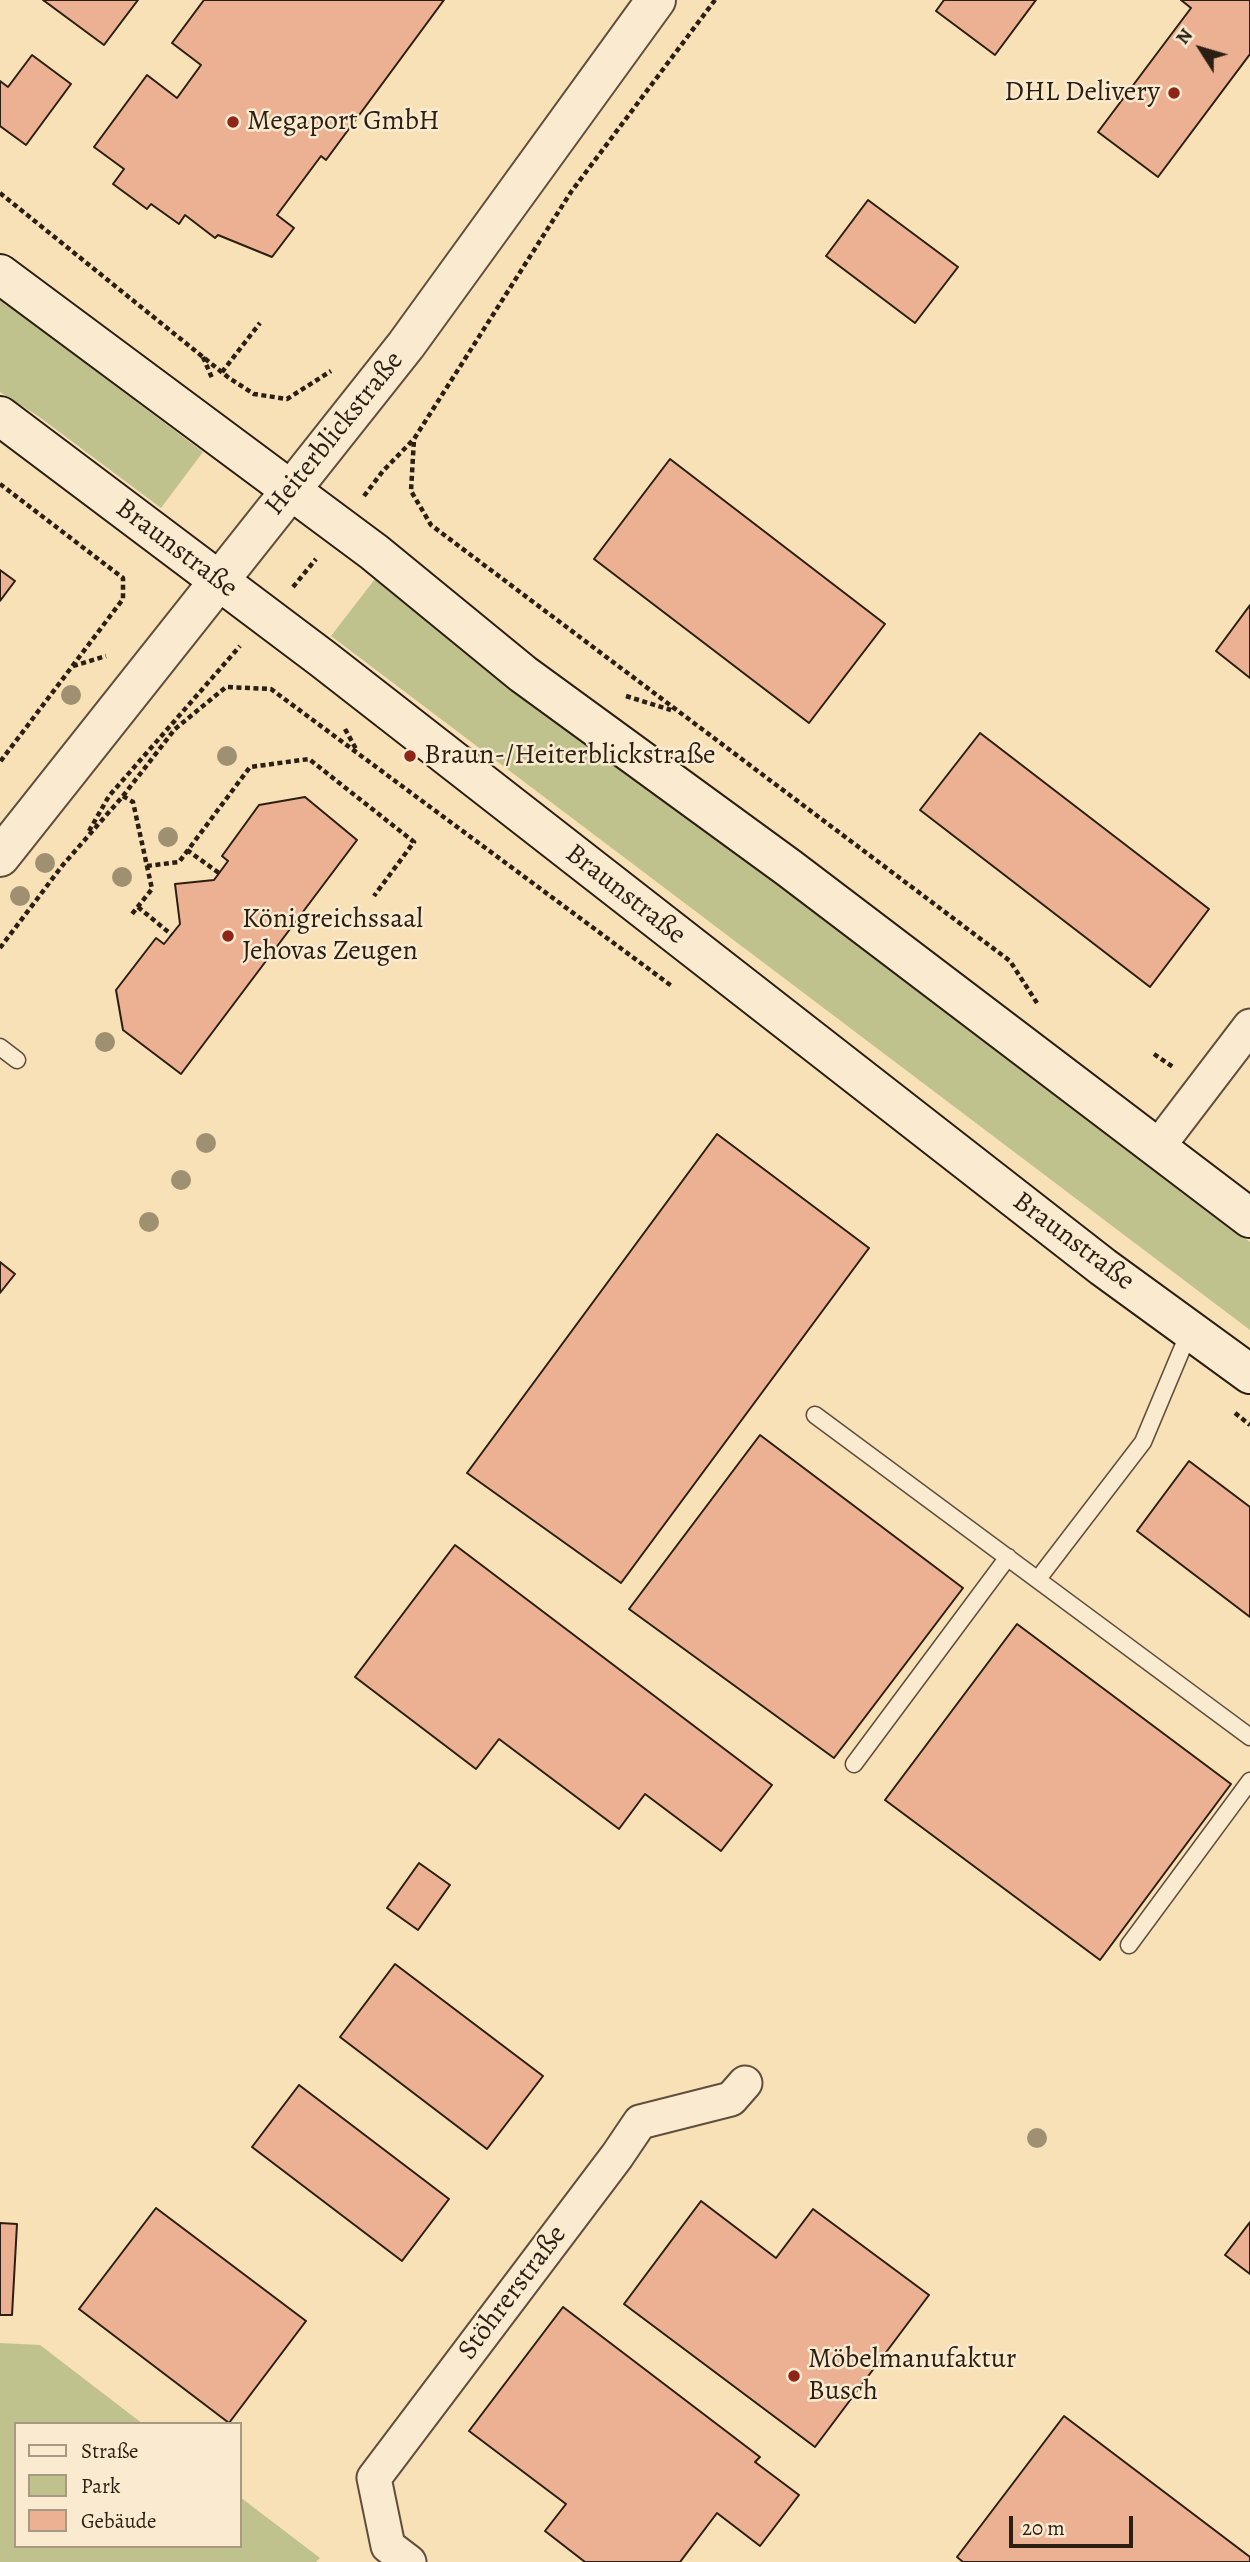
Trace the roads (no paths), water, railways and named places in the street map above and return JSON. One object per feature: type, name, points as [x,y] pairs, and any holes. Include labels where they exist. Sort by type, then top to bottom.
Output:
[{"type":"main road","name":"Heiterblickstraße","points":[[0,857],[405,345],[656,0]]},
{"type":"main road","points":[[0,274],[374,552],[523,674],[789,868],[1250,1219]]},
{"type":"main road","name":"Braunstraße","points":[[0,416],[323,659],[1103,1266],[1250,1374]]},
{"type":"street","points":[[1157,1148],[1250,1026]]},
{"type":"street","name":"Stöhrerstraße","points":[[409,2562],[388,2546],[374,2478],[640,2122],[731,2099],[745,2083]]},
{"type":"lane","points":[[0,1047],[17,1060]]},
{"type":"lane","points":[[1038,1579],[1143,1442],[1190,1330]]},
{"type":"lane","points":[[815,1415],[1250,1737]]},
{"type":"lane","points":[[854,1764],[1008,1557]]},
{"type":"lane","points":[[1129,1945],[1250,1781]]},
{"type":"place","name":"DHL Delivery","points":[[1174,93]]},
{"type":"place","name":"Megaport GmbH","points":[[233,122]]},
{"type":"place","name":"Braun-/Heiterblickstraße","points":[[410,756]]},
{"type":"place","name":"Königreichssaal Jehovas Zeugen","points":[[228,936]]},
{"type":"place","name":"Möbelmanufaktur Busch","points":[[794,2376]]}]
